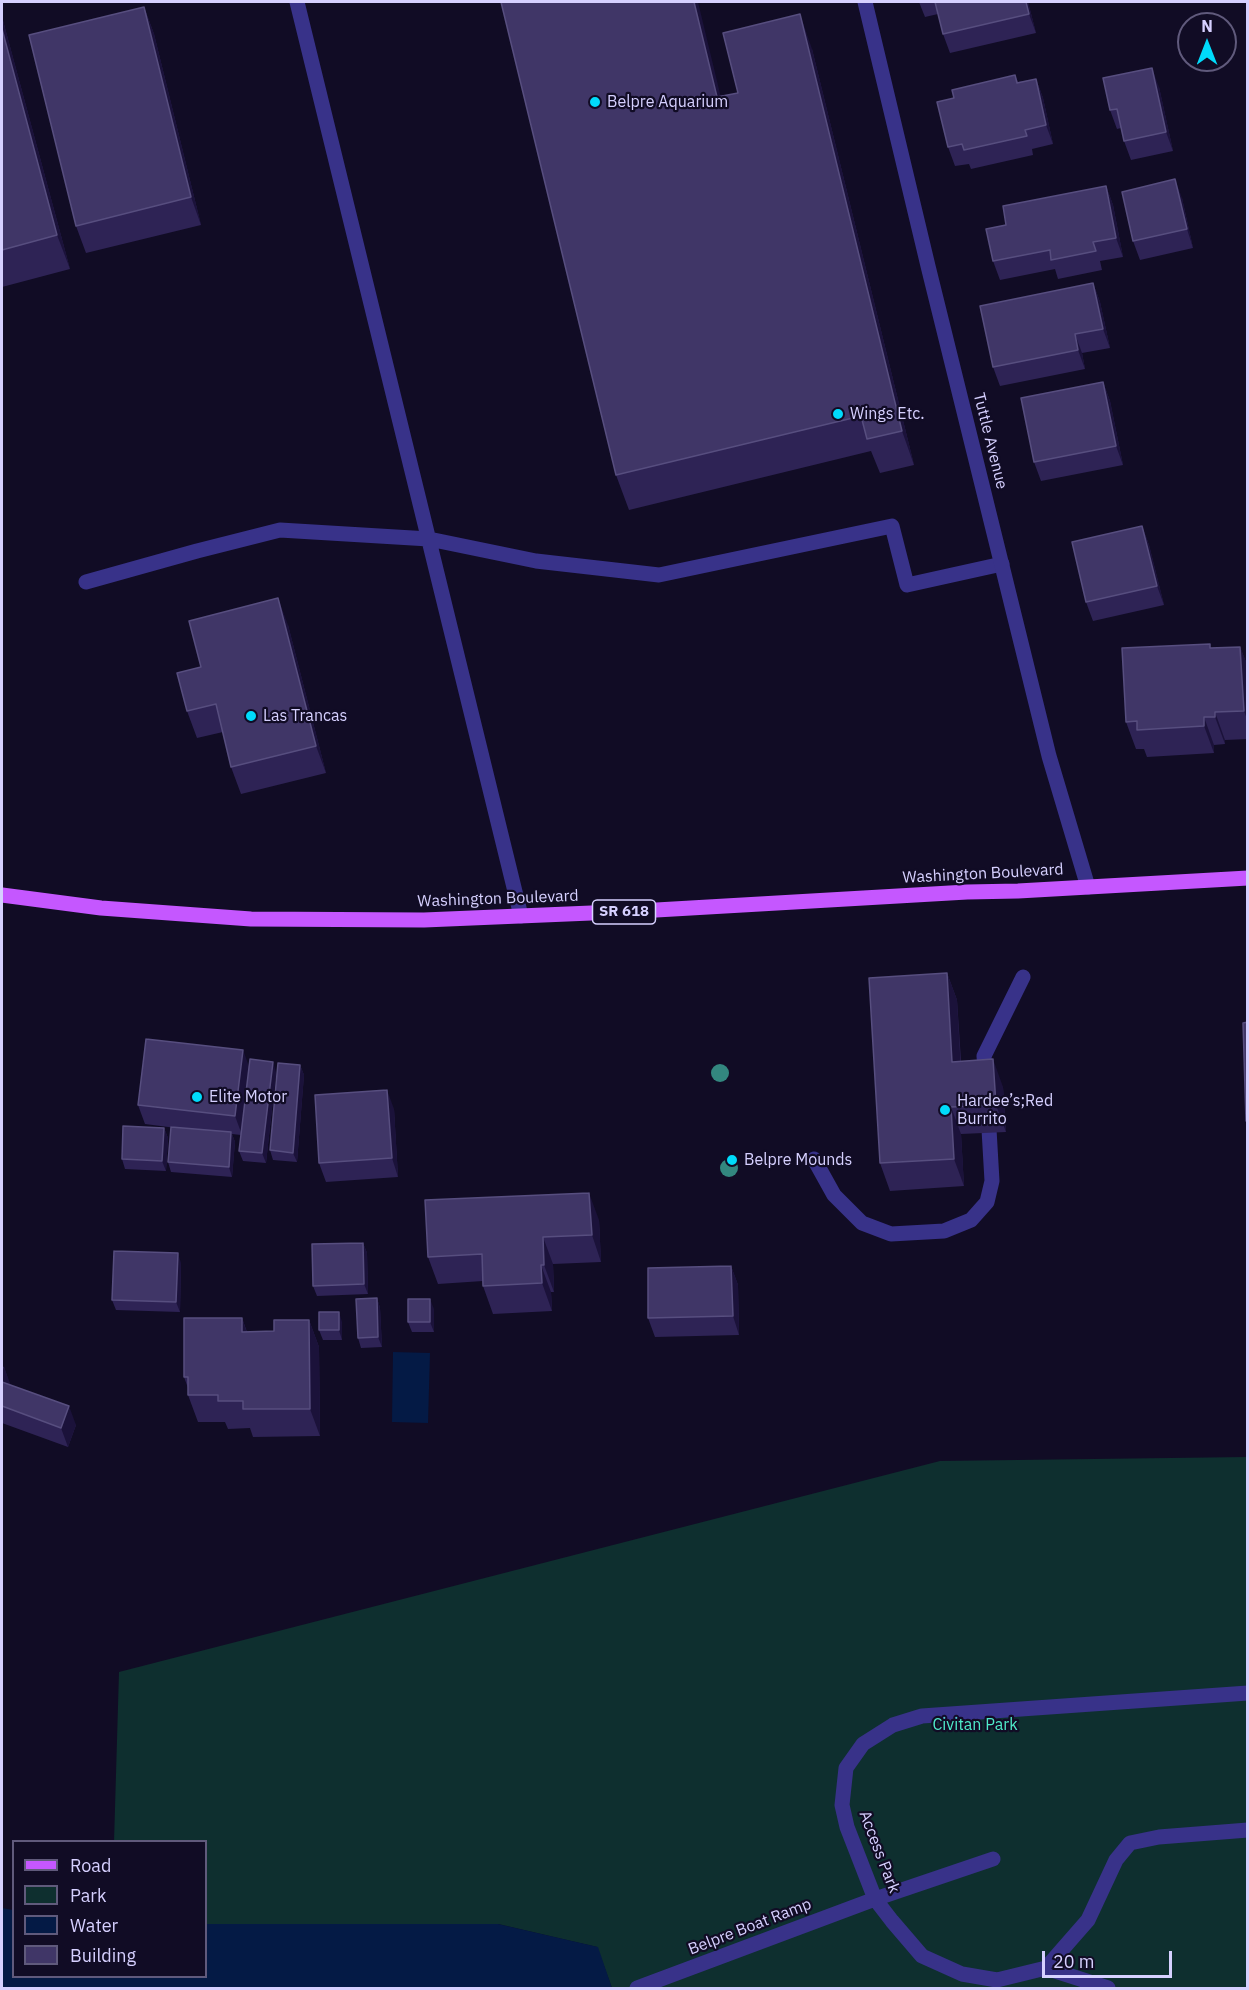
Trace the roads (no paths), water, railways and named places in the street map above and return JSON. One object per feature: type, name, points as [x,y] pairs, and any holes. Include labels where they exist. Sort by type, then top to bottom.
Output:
[{"type":"main road","name":"Washington Boulevard","points":[[2,895],[101,908],[251,919],[424,920],[1248,878]]},
{"type":"street","points":[[297,2],[521,916]]},
{"type":"street","name":"Tuttle Avenue","points":[[865,2],[930,277],[1049,756],[1088,887]]},
{"type":"street","points":[[86,582],[197,550],[280,530],[429,539],[536,561],[659,575],[892,526],[907,585],[1002,564]]},
{"type":"street","points":[[813,1159],[834,1195],[862,1223],[891,1234],[944,1232],[971,1220],[987,1202],[992,1180],[984,1056],[1023,977]]},
{"type":"street","name":"Access Park","points":[[1046,1968],[997,1980],[962,1974],[922,1956],[892,1921],[875,1899],[847,1827],[842,1805],[846,1768],[863,1744],[893,1725],[922,1716],[1248,1693]]},
{"type":"street","points":[[1108,1989],[1046,1968],[1088,1920],[1116,1860],[1130,1843],[1159,1837],[1248,1830]]},
{"type":"street","name":"Belpre Boat Ramp","points":[[637,1989],[875,1899],[993,1859]]},
{"type":"water","points":[[393,1352],[430,1353],[428,1423],[392,1422]]},
{"type":"water","points":[[2,1908],[12,1910],[12,1978],[207,1978],[207,1924],[498,1924],[598,1947],[612,1988],[2,1988]]},
{"type":"place","name":"Belpre Aquarium","points":[[595,102]]},
{"type":"place","name":"Wings Etc.","points":[[838,414]]},
{"type":"place","name":"Las Trancas","points":[[251,716]]},
{"type":"place","name":"Elite Motor","points":[[197,1097]]},
{"type":"place","name":"Hardee’s;Red Burrito","points":[[945,1110]]},
{"type":"place","name":"Belpre Mounds","points":[[732,1160]]},
{"type":"park label","name":"Civitan Park","points":[[975,1725]]}]
